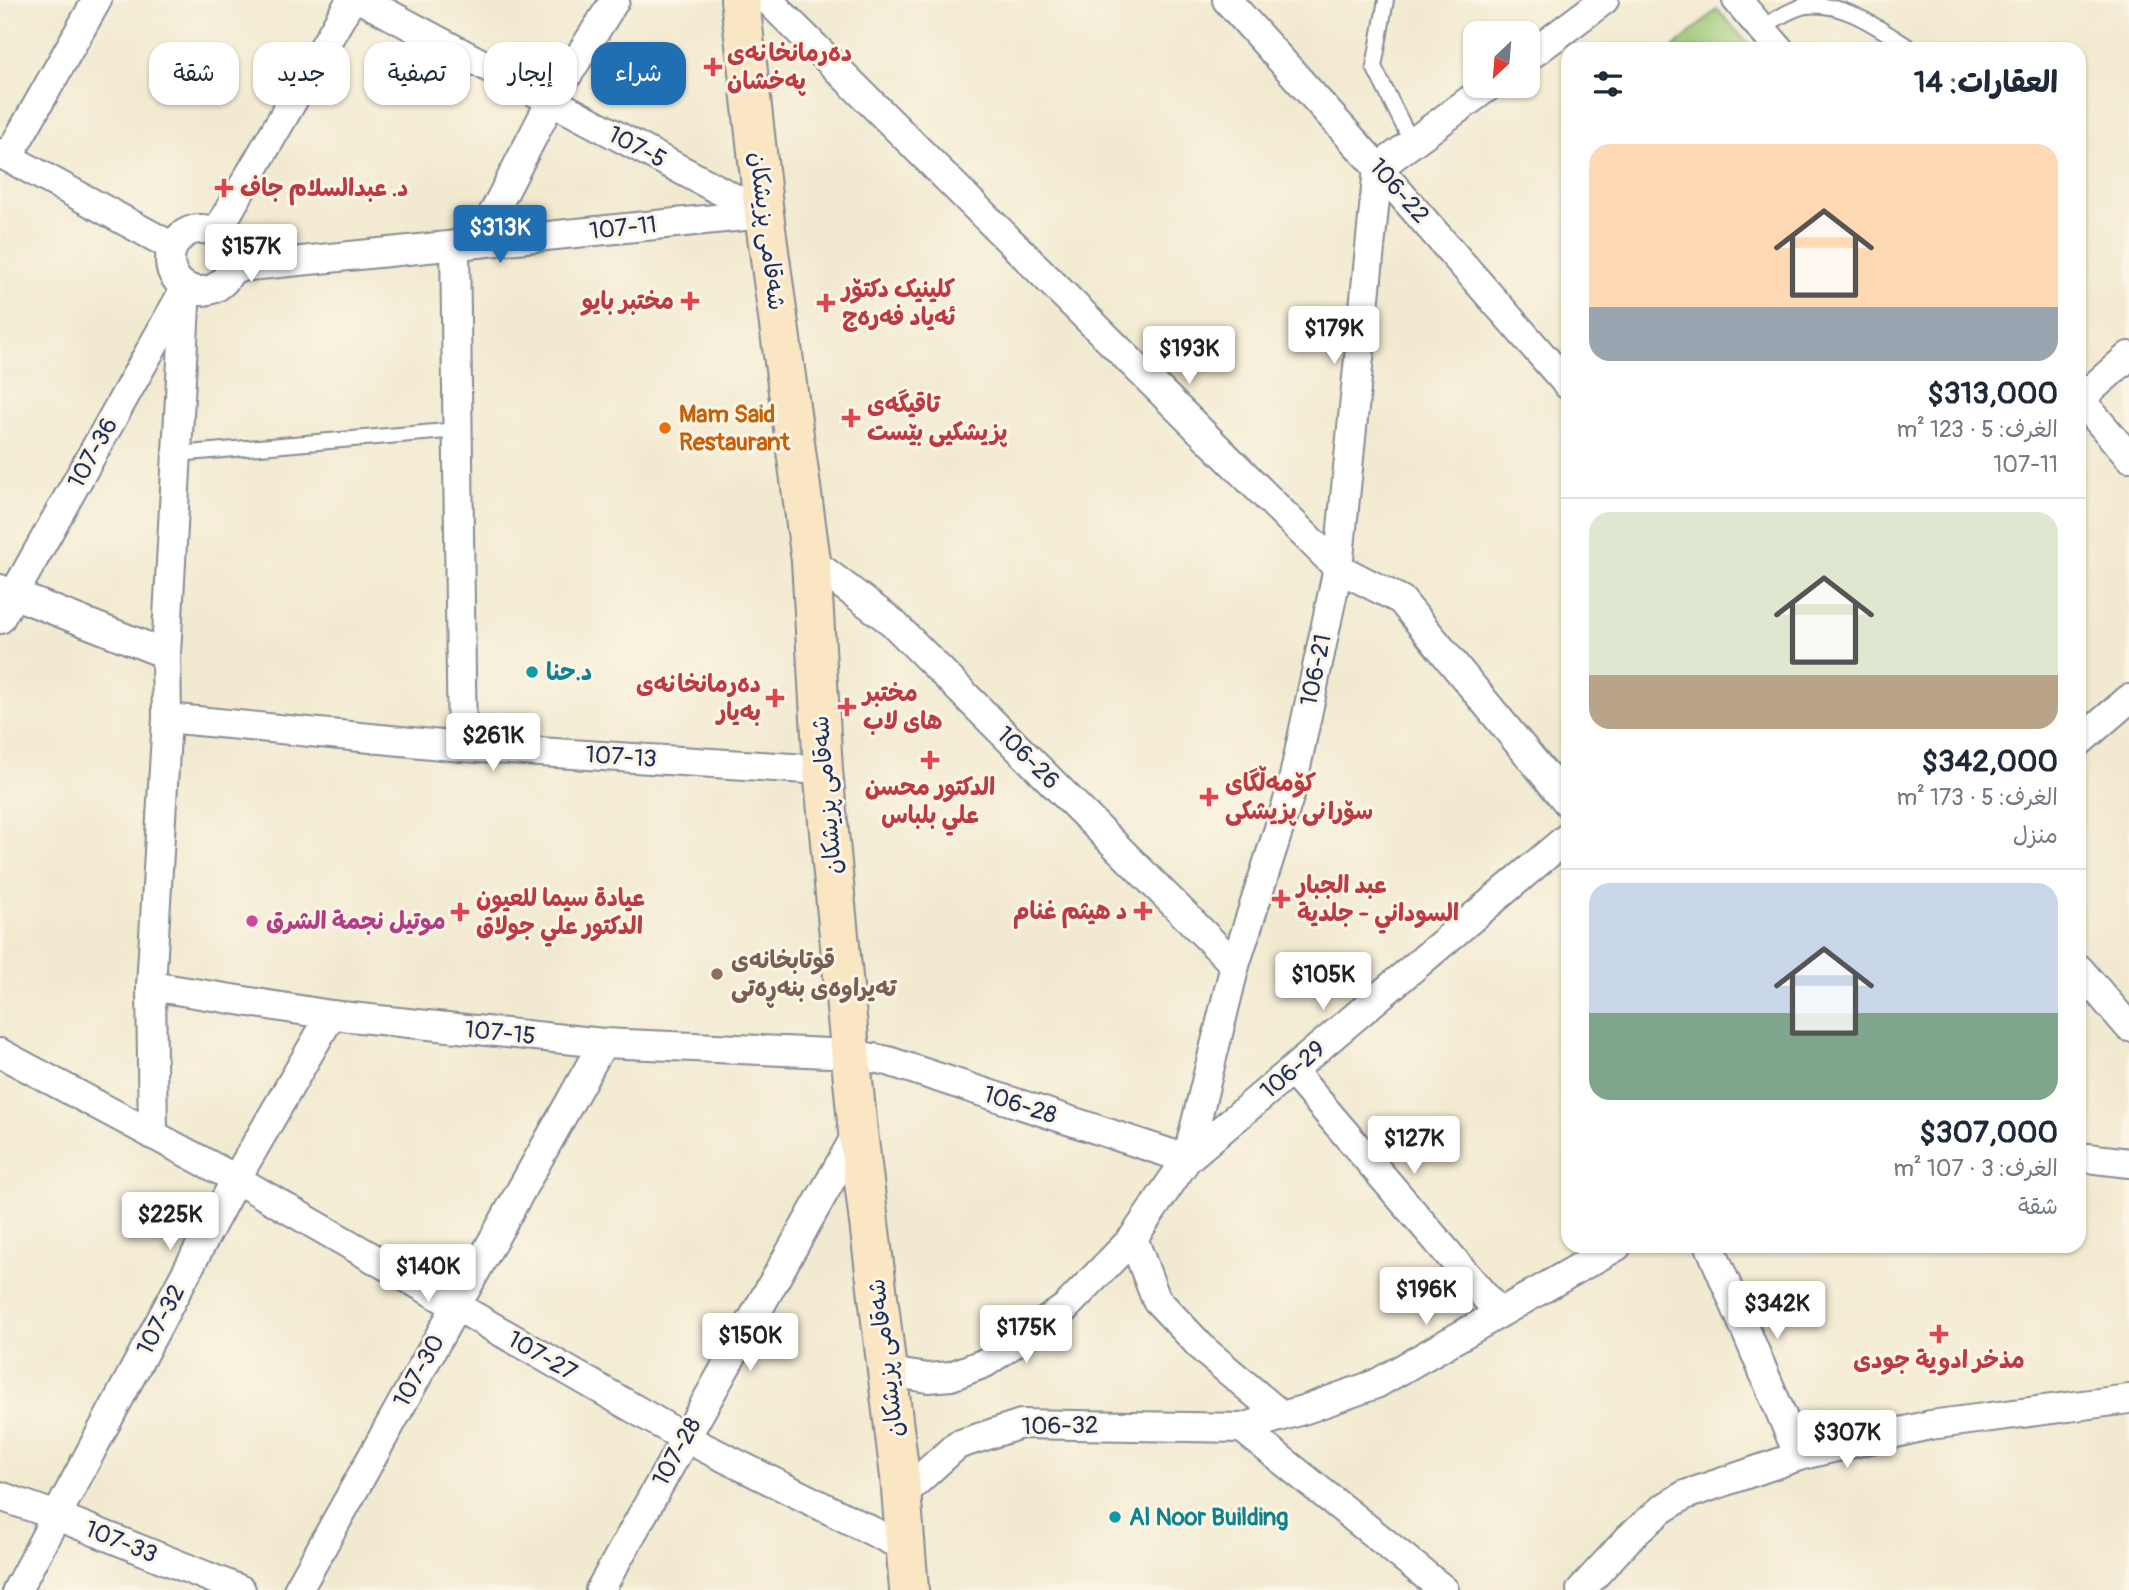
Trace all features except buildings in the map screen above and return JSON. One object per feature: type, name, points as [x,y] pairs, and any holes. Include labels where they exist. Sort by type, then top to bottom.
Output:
[{"type":"main road","name":"شەقامی پزیشکان","points":[[740,0],[764,214],[811,561],[824,770],[858,1132],[901,1496],[909,1590]]},
{"type":"street","points":[[97,0],[4,155],[173,247]]},
{"type":"street","points":[[216,233],[351,0]]},
{"type":"street","name":"107-5","points":[[362,0],[484,65]]},
{"type":"street","points":[[577,60],[615,0]]},
{"type":"street","points":[[768,0],[1338,568],[1401,600],[1561,794]]},
{"type":"street","name":"106-22","points":[[1227,0],[1561,377]]},
{"type":"street","points":[[1540,48],[1604,0]]},
{"type":"street","points":[[1737,0],[1773,42]]},
{"type":"street","points":[[1378,168],[1473,98]]},
{"type":"street","points":[[461,747],[458,430],[467,244],[549,105]]},
{"type":"street","name":"107-5","points":[[559,105],[764,214]]},
{"type":"street","name":"106-21","points":[[1187,1159],[1235,965],[1291,791],[1338,568],[1378,168]]},
{"type":"street","name":"107-11","points":[[231,268],[764,214]]},
{"type":"street","points":[[196,229],[216,233],[229,248],[231,268],[220,285],[211,289],[200,291],[186,287],[174,276],[170,267],[173,247],[178,239],[196,229]]},
{"type":"street","points":[[153,1135],[151,986],[167,718],[166,654],[186,287]]},
{"type":"street","name":"107-36","points":[[5,601],[186,287]]},
{"type":"street","points":[[2086,393],[2129,356]]},
{"type":"street","points":[[2086,407],[2129,457]]},
{"type":"street","name":"106-26","points":[[811,561],[892,622],[1235,965]]},
{"type":"street","points":[[5,601],[166,654]]},
{"type":"street","points":[[2086,736],[2129,699]]},
{"type":"street","name":"107-13","points":[[167,718],[461,747],[824,770]]},
{"type":"street","name":"106-29","points":[[886,1363],[902,1374],[928,1378],[951,1376],[985,1363],[1065,1308],[1133,1238],[1187,1159],[1561,843]]},
{"type":"street","points":[[2086,977],[2129,1027]]},
{"type":"street","name":"107-15","points":[[151,986],[331,1015],[603,1043],[852,1054]]},
{"type":"street","name":"107-32","points":[[17,1590],[236,1179],[331,1015]]},
{"type":"street","name":"107-30","points":[[298,1590],[603,1043]]},
{"type":"street","name":"107-27","points":[[0,1053],[236,1179],[685,1438],[906,1548]]},
{"type":"street","name":"106-28","points":[[852,1054],[888,1061],[1187,1159]]},
{"type":"street","points":[[1292,1071],[1499,1313]]},
{"type":"street","name":"107-28","points":[[600,1590],[858,1132]]},
{"type":"street","points":[[2086,1158],[2129,1163]]},
{"type":"street","points":[[1133,1238],[1156,1298],[1205,1351],[1282,1416]]},
{"type":"street","name":"106-32","points":[[901,1496],[957,1445],[1021,1424],[1242,1428],[1376,1384],[1605,1253]]},
{"type":"street","points":[[1713,1253],[1800,1456]]},
{"type":"street","points":[[1581,1590],[1629,1538],[1662,1509],[1685,1495],[1800,1456],[1930,1425],[2129,1399]]},
{"type":"street","points":[[1242,1428],[1444,1590]]},
{"type":"street","name":"107-33","points":[[0,1496],[241,1590]]},
{"type":"lane","points":[[1386,0],[1374,67],[1412,144]]},
{"type":"lane","points":[[1761,28],[1804,6],[1829,7],[1860,18],[1900,42]]},
{"type":"lane","points":[[177,454],[458,430]]},
{"type":"green space","points":[[1717,9],[1747,42],[1680,42]]},
{"type":"place","name":"دەرمانخانەی پەخشان","points":[[713,67]]},
{"type":"place","name":"د. عبدالسلام جاف","points":[[224,188]]},
{"type":"place","name":"مختبر بايو","points":[[690,301]]},
{"type":"place","name":"کلینیک دکتۆر ئەیاد فەرەج","points":[[826,303]]},
{"type":"place","name":"تاقیگەی پزیشکیی بێست","points":[[851,418]]},
{"type":"place","name":"Mam Said Restaurant","points":[[665,428]]},
{"type":"place","name":"د.حنا","points":[[532,672]]},
{"type":"place","name":"دەرمانخانەی بەیار","points":[[775,698]]},
{"type":"place","name":"مختبر هاى لاب","points":[[847,707]]},
{"type":"place","name":"الدكتور محسن علي بلباس","points":[[930,760]]},
{"type":"place","name":"کۆمەڵگای سۆرانی پزیشکی","points":[[1209,797]]},
{"type":"place","name":"عبد الجبار السوداني - جلدية","points":[[1281,899]]},
{"type":"place","name":"د هيثم غنام","points":[[1143,911]]},
{"type":"place","name":"عيادة سيما للعيون الدكتور علي جولاق","points":[[460,912]]},
{"type":"place","name":"موتيل نجمة الشرق","points":[[252,921]]},
{"type":"place","name":"قوتابخانه‌ی ته‌یراوه‌ی بنه‌ڕه‌تی","points":[[717,974]]},
{"type":"place","name":"مذخر ادوية جودى","points":[[1939,1334]]},
{"type":"place","name":"Al Noor Building","points":[[1115,1517]]}]
